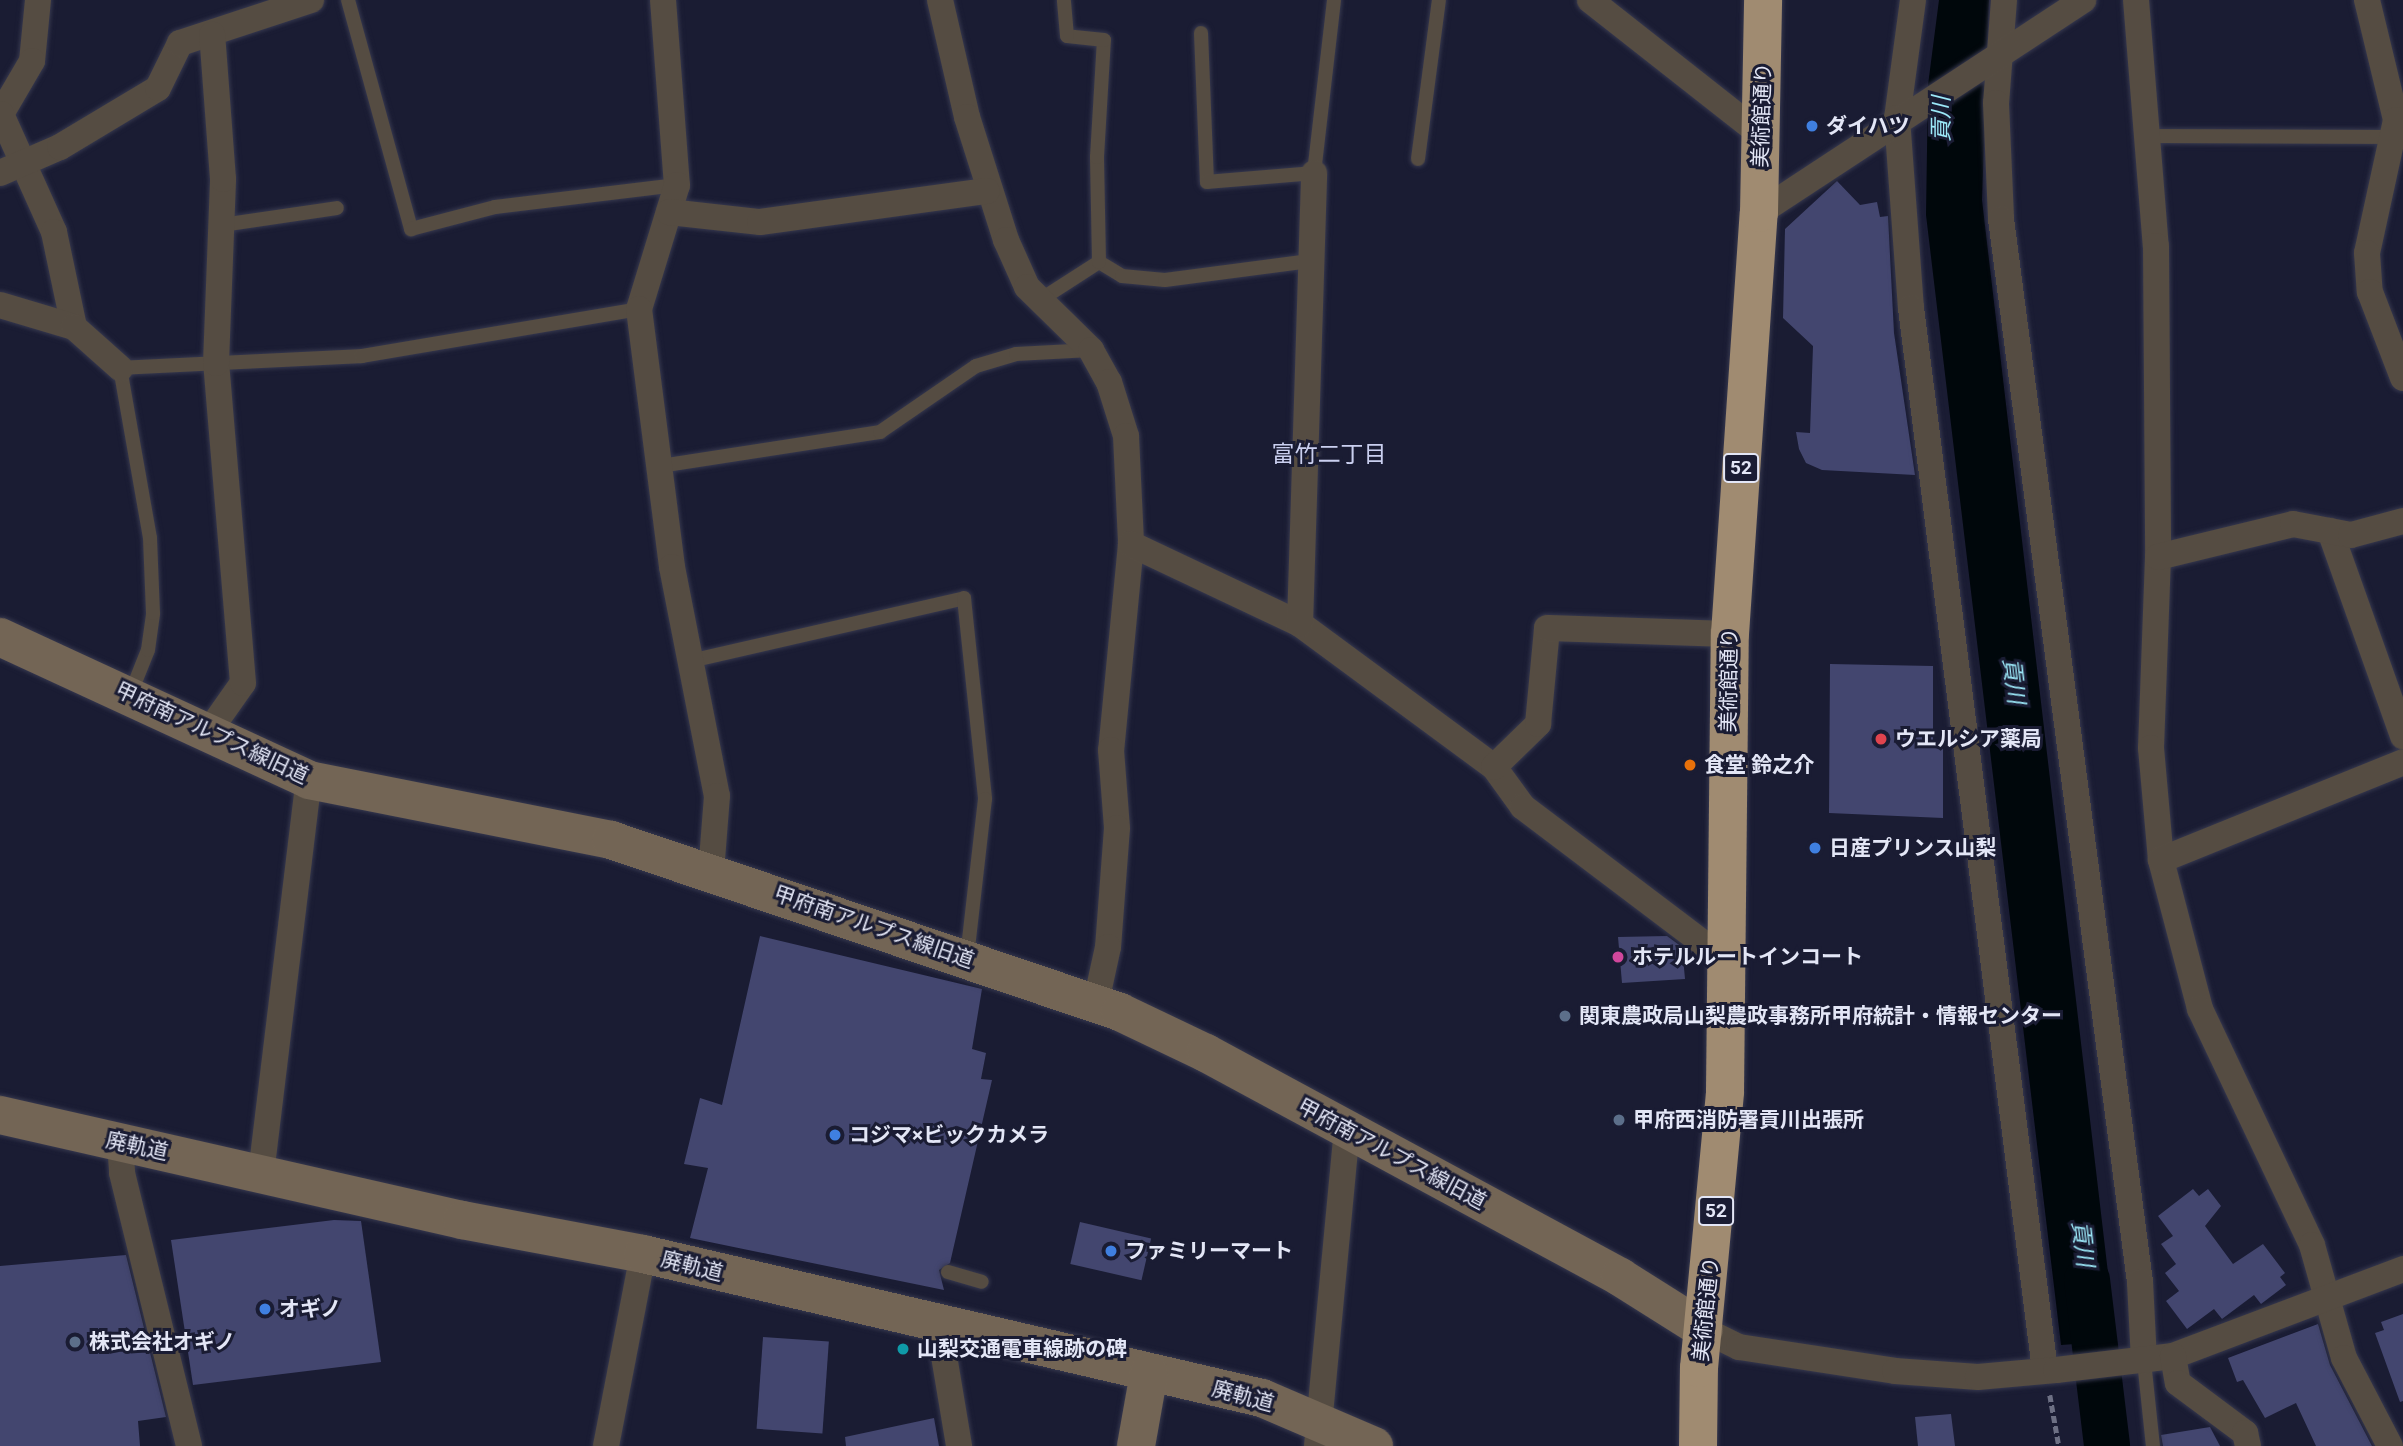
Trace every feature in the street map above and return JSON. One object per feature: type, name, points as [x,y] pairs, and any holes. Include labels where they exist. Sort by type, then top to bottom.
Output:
[{"type":"highway","name":"美術館通り","points":[[1698,1446],[1704,1330],[1723,1138],[1729,963],[1730,634],[1759,213],[1763,0]]},
{"type":"street","points":[[38,0],[32,61],[1,114],[26,163],[54,232],[74,327]]},
{"type":"street","points":[[0,173],[26,163],[158,88],[180,43],[311,0]]},
{"type":"street","points":[[663,0],[677,185],[639,309],[690,661],[717,796],[711,872]]},
{"type":"street","points":[[940,0],[987,191],[1027,288],[1091,350],[1109,382],[1126,436],[1131,544],[1111,750],[1117,828],[1108,947],[1096,1002]]},
{"type":"street","points":[[1590,0],[1760,134]]},
{"type":"street","points":[[1913,0],[1897,118],[1930,470],[2050,1370]]},
{"type":"street","points":[[2004,0],[1998,56],[1997,116],[2012,325],[2140,1282],[2139,1362]]},
{"type":"street","points":[[1759,213],[1897,118],[2082,0]]},
{"type":"street","points":[[2136,0],[2150,136],[2158,556],[2151,748],[2161,860],[2200,1009],[2312,1245],[2344,1358],[2390,1446]]},
{"type":"street","points":[[2367,0],[2398,125],[2367,253],[2370,292],[2403,378]]},
{"type":"street","points":[[207,734],[243,683],[216,363],[222,225],[212,34]]},
{"type":"street","points":[[1300,624],[1314,173]]},
{"type":"street","points":[[669,212],[760,222],[987,191]]},
{"type":"street","points":[[0,305],[74,327],[120,368]]},
{"type":"street","points":[[2158,556],[2293,524],[2330,531],[2376,532],[2403,521]]},
{"type":"street","points":[[2330,531],[2393,673],[2403,736]]},
{"type":"street","points":[[1131,544],[1300,624],[1494,767],[1523,807],[1729,963]]},
{"type":"street","points":[[1494,767],[1538,724],[1547,628],[1730,634]]},
{"type":"street","name":"甲府南アルプス線旧道","points":[[0,637],[309,780],[611,840],[1096,1002],[1206,1052],[1640,1288],[1704,1330]]},
{"type":"street","points":[[2161,860],[2403,762]]},
{"type":"street","points":[[261,1174],[309,780]]},
{"type":"street","name":"廃軌道","points":[[0,1115],[261,1174],[643,1254],[939,1326],[1262,1398],[1318,1433],[1374,1446]]},
{"type":"street","points":[[1318,1433],[1347,1130]]},
{"type":"street","points":[[120,1142],[122,1173],[189,1446]]},
{"type":"street","points":[[606,1446],[643,1254]]},
{"type":"street","points":[[1704,1330],[1739,1347],[1895,1371],[1978,1377],[2139,1362],[2173,1356],[2403,1269]]},
{"type":"street","points":[[939,1326],[958,1446]]},
{"type":"street","points":[[2173,1356],[2178,1383],[2245,1433],[2248,1446]]},
{"type":"street","points":[[1136,1446],[1149,1373]]},
{"type":"lane","points":[[348,0],[411,229],[495,207],[677,185]]},
{"type":"lane","points":[[1064,0],[1067,36],[1104,40],[1097,157],[1099,262]]},
{"type":"lane","points":[[1200,33],[1207,182],[1314,173],[1334,0]]},
{"type":"lane","points":[[1419,159],[1439,0]]},
{"type":"lane","points":[[2150,136],[2398,125]]},
{"type":"lane","points":[[222,225],[337,208]]},
{"type":"lane","points":[[1099,262],[1122,276],[1165,280],[1310,261]]},
{"type":"lane","points":[[1040,300],[1099,262]]},
{"type":"lane","points":[[130,696],[148,650],[153,612],[150,538],[120,368],[362,356],[639,309]]},
{"type":"lane","points":[[660,466],[880,432],[976,366],[1016,354],[1091,350]]},
{"type":"lane","points":[[690,661],[964,598],[985,799],[967,959]]},
{"type":"lane","points":[[948,1272],[982,1282]]},
{"type":"lane","points":[[2139,1362],[2153,1446]]},
{"type":"path","points":[[2050,1370],[2059,1446]]},
{"type":"water","points":[[1939,0],[1989,0],[1982,200],[2116,1341],[2061,1345],[1926,215],[1928,85]]},
{"type":"building","points":[[1837,181],[1860,205],[1877,202],[1880,217],[1888,216],[1894,333],[1915,475],[1822,470],[1806,463],[1799,449],[1796,432],[1810,433],[1813,346],[1783,318],[1785,229]]},
{"type":"building","points":[[1830,664],[1933,666],[1933,746],[1943,747],[1943,818],[1829,813]]},
{"type":"building","name":"コジマ×ビックカメラ","points":[[760,936],[982,989],[972,1049],[986,1053],[981,1079],[992,1080],[950,1263],[939,1270],[944,1290],[690,1238],[708,1168],[684,1164],[700,1098],[722,1105]]},
{"type":"building","points":[[1667,936],[1682,947],[1685,979],[1622,983],[1618,937]]},
{"type":"building","points":[[2193,1189],[2199,1196],[2208,1189],[2221,1206],[2205,1226],[2233,1264],[2263,1244],[2285,1273],[2280,1277],[2286,1285],[2261,1304],[2254,1295],[2222,1319],[2214,1309],[2187,1329],[2166,1301],[2179,1291],[2165,1273],[2176,1264],[2161,1244],[2173,1236],[2158,1216]]},
{"type":"building","points":[[334,1220],[361,1221],[381,1362],[193,1385],[171,1240]]},
{"type":"building","name":"ファミリーマート","points":[[1080,1222],[1151,1238],[1141,1280],[1070,1264]]},
{"type":"building","name":"株式会社オギノ","points":[[126,1255],[166,1417],[138,1421],[140,1446],[0,1446],[0,1266]]},
{"type":"building","points":[[2403,1314],[2403,1401],[2400,1402],[2375,1333],[2384,1330],[2381,1322]]},
{"type":"building","points":[[2318,1324],[2330,1365],[2372,1446],[2316,1446],[2296,1403],[2265,1418],[2243,1380],[2237,1382],[2228,1358]]},
{"type":"building","points":[[763,1337],[829,1342],[822,1433],[757,1429]]},
{"type":"building","points":[[1951,1414],[1955,1446],[1918,1446],[1915,1417]]},
{"type":"building","points":[[934,1418],[939,1446],[846,1446],[845,1437]]},
{"type":"building","points":[[2210,1427],[2220,1446],[2163,1446],[2161,1435]]},
{"type":"waterway","name":"貢川","points":[[2087,1280],[2107,1446]]},
{"type":"place","name":"ダイハツ","points":[[1812,126]]},
{"type":"place","name":"ウエルシア薬局","points":[[1881,739]]},
{"type":"place","name":"食堂 鈴之介","points":[[1690,765]]},
{"type":"place","name":"日産プリンス山梨","points":[[1815,848]]},
{"type":"place","name":"ホテルルートインコート","points":[[1618,957]]},
{"type":"place","name":"関東農政局山梨農政事務所甲府統計・情報センター","points":[[1565,1016]]},
{"type":"place","name":"甲府西消防署貢川出張所","points":[[1619,1120]]},
{"type":"place","name":"コジマ×ビックカメラ","points":[[835,1135]]},
{"type":"place","name":"ファミリーマート","points":[[1111,1251]]},
{"type":"place","name":"オギノ","points":[[265,1309]]},
{"type":"place","name":"株式会社オギノ","points":[[75,1342]]},
{"type":"place","name":"山梨交通電車線跡の碑","points":[[903,1349]]},
{"type":"district","name":"富竹二丁目","points":[[1329,455]]}]
